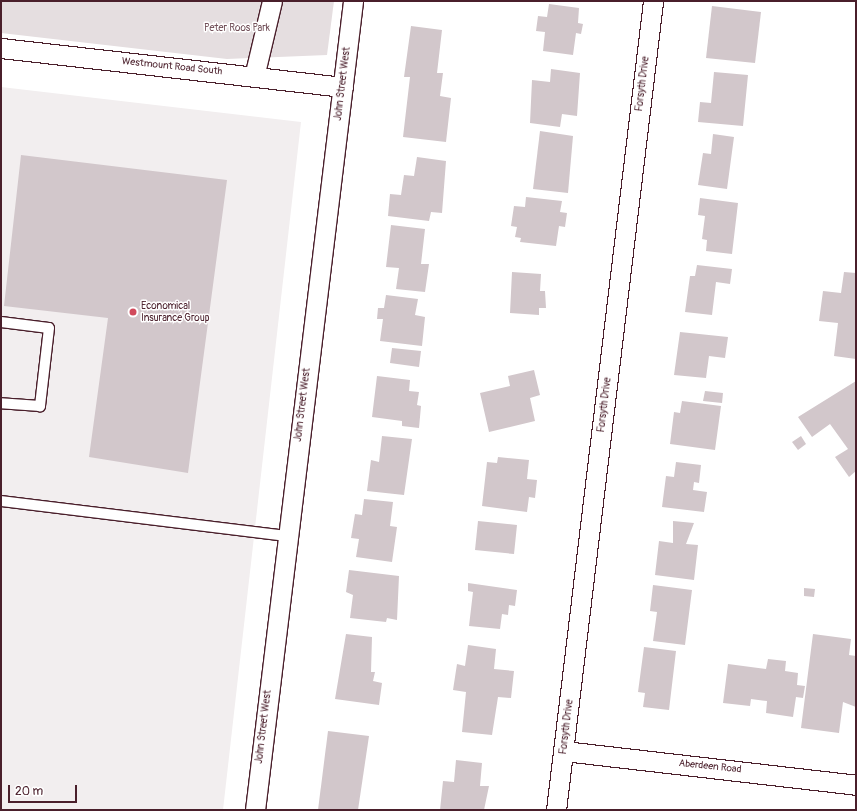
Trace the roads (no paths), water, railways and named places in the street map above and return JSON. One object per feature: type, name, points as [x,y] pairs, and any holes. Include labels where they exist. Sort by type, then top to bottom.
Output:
[{"type":"street","points":[[254,77],[272,1]]},
{"type":"street","name":"John Street West","points":[[255,810],[286,536],[354,1]]},
{"type":"street","name":"Forsyth Drive","points":[[556,810],[653,1]]},
{"type":"street","name":"Westmount Road South","points":[[1,48],[343,87]]},
{"type":"street","name":"Aberdeen Road","points":[[564,751],[856,785]]},
{"type":"lane","points":[[1,322],[50,328],[40,406],[1,403]]},
{"type":"lane","points":[[1,502],[286,536]]},
{"type":"place","name":"Economical Insurance Group","points":[[133,312]]},
{"type":"park label","name":"Peter Roos Park","points":[[237,29]]}]
